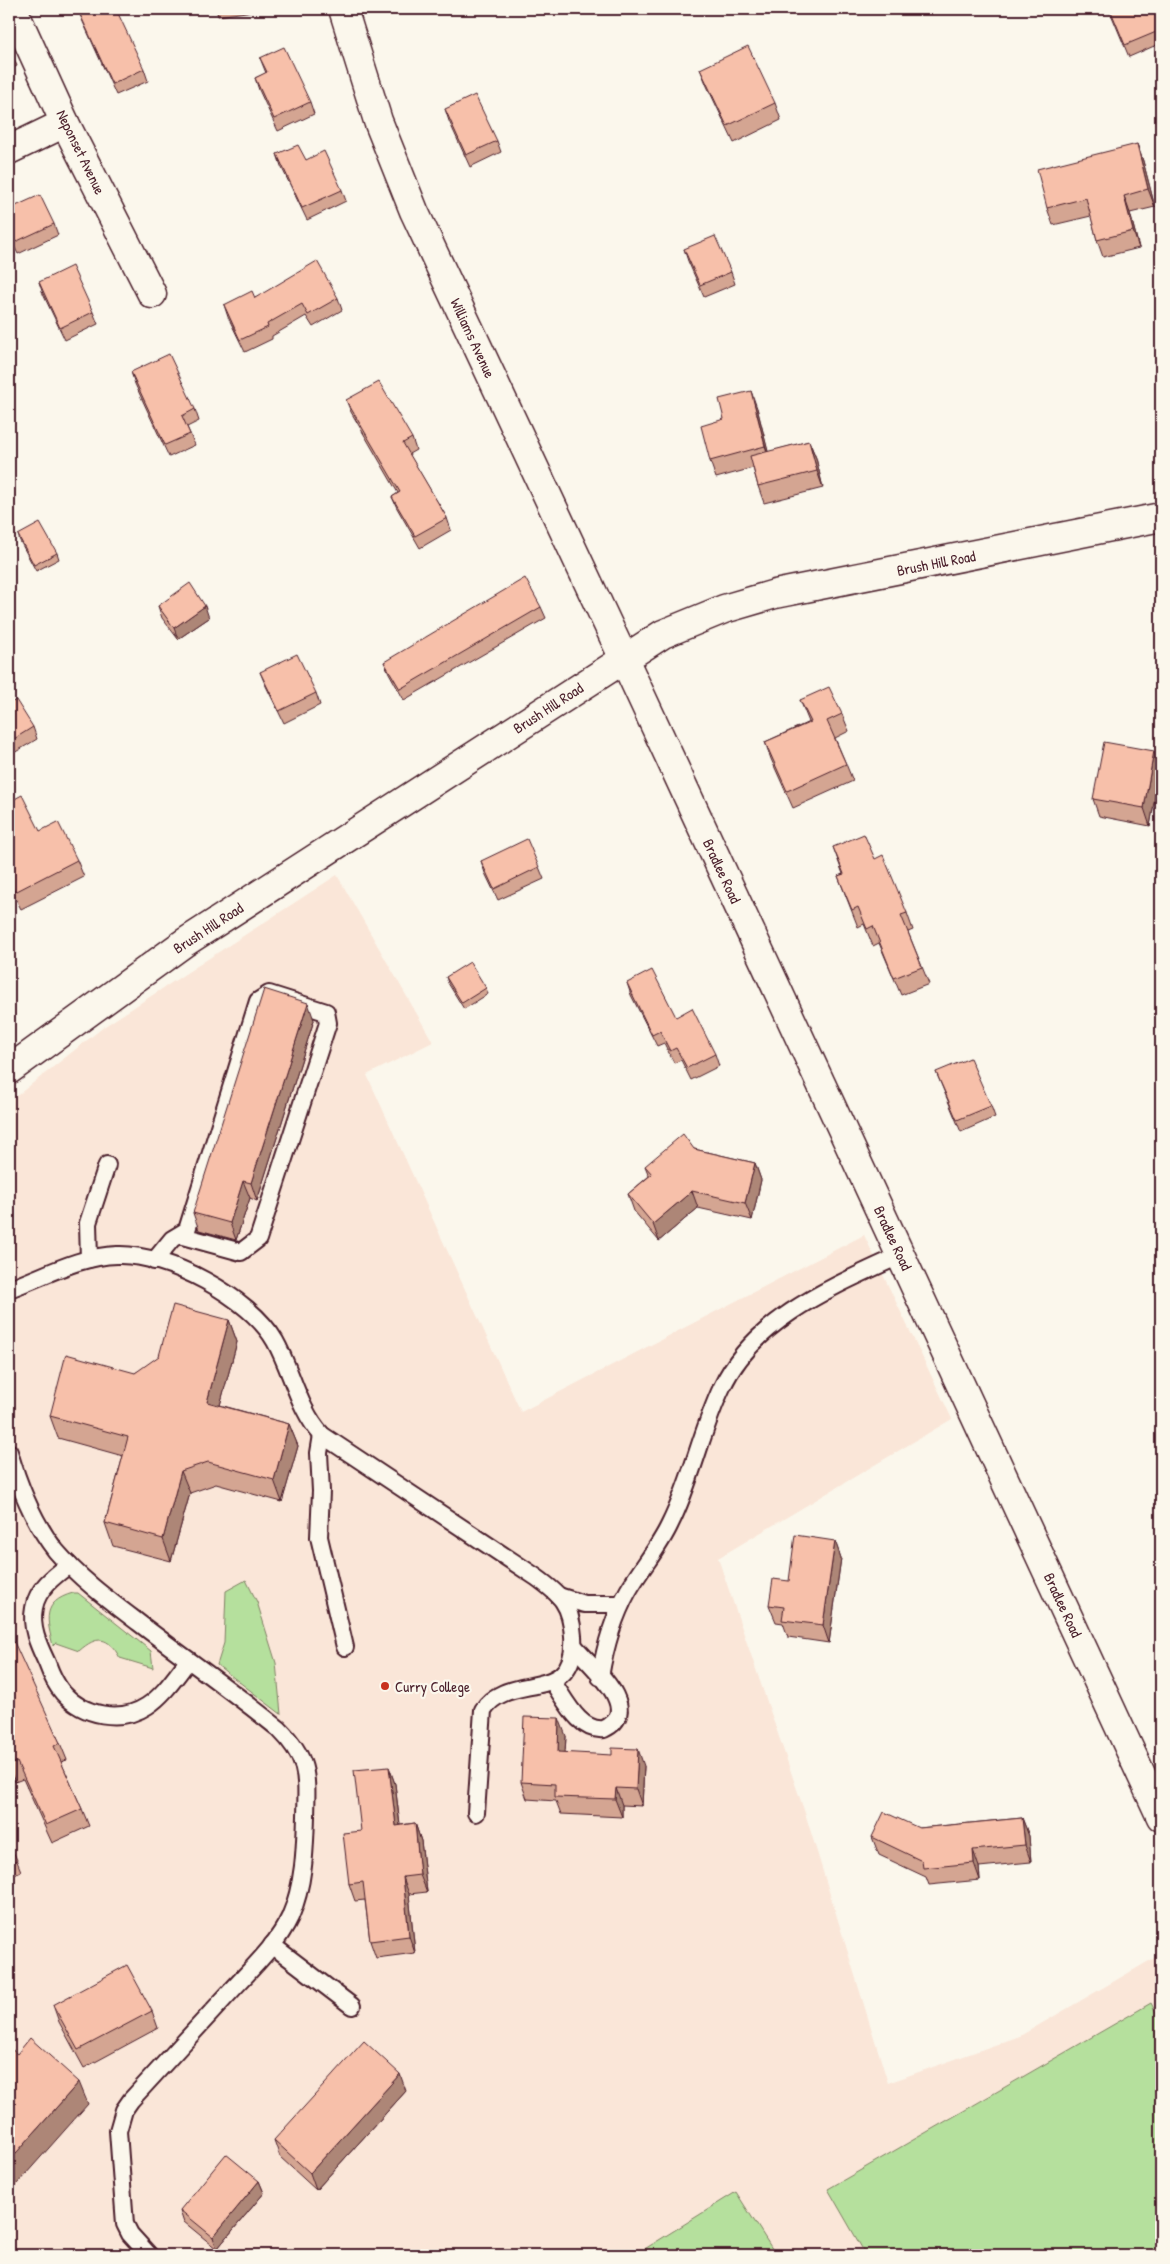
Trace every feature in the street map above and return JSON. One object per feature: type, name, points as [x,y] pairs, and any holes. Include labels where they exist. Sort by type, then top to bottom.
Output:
[{"type":"street","name":"Neponset Avenue","points":[[13,9],[65,123],[152,294]]},
{"type":"street","name":"Williams Avenue","points":[[343,9],[375,114],[414,210],[624,659]]},
{"type":"street","points":[[9,150],[65,123]]},
{"type":"street","name":"Brush Hill Road","points":[[9,1070],[176,949],[624,659],[677,628],[724,609],[776,594],[1161,517]]},
{"type":"street","name":"Bradlee Road","points":[[624,659],[1161,1817]]},
{"type":"lane","points":[[154,1261],[172,1239],[179,1234],[187,1230],[258,1001],[270,994],[326,1012],[328,1023],[258,1239],[241,1252],[179,1234]]},
{"type":"lane","points":[[89,1259],[88,1223],[107,1165]]},
{"type":"lane","points":[[9,1289],[89,1259],[117,1255],[154,1261],[214,1285],[251,1310],[274,1339],[291,1374],[306,1413],[322,1435],[536,1577],[559,1596],[570,1612],[574,1646],[570,1664],[565,1672],[552,1681],[499,1694],[487,1703],[483,1710],[476,1813]]},
{"type":"lane","points":[[600,1677],[608,1639],[621,1604],[655,1550],[680,1505],[720,1392],[740,1358],[762,1335],[824,1291],[901,1255]]},
{"type":"lane","points":[[322,1435],[319,1453],[321,1491],[319,1538],[345,1647]]},
{"type":"lane","points":[[9,1452],[15,1475],[35,1518],[55,1550],[69,1565],[108,1599],[279,1729],[300,1754],[304,1765],[306,1828],[300,1886],[290,1918],[272,1945],[131,2100],[120,2119],[118,2144],[125,2224],[130,2234],[150,2255]]},
{"type":"lane","points":[[69,1565],[54,1576],[42,1590],[34,1608],[33,1618],[38,1642],[48,1667],[62,1692],[71,1701],[95,1713],[122,1715],[133,1712],[156,1699],[188,1661]]},
{"type":"lane","points":[[559,1596],[589,1605],[621,1604]]},
{"type":"lane","points":[[552,1681],[584,1724],[597,1730],[611,1726],[620,1713],[620,1706],[614,1692],[574,1646]]},
{"type":"lane","points":[[272,1945],[352,2006]]},
{"type":"shaded area","name":"Curry College","points":[[337,875],[433,1042],[367,1075],[521,1412],[864,1235],[952,1419],[718,1558],[805,1813],[888,2083],[1020,2036],[1161,1954],[1161,2255],[9,2255],[9,1102],[105,1026]]},
{"type":"green space","points":[[246,1580],[257,1602],[276,1663],[281,1714],[217,1665],[224,1643],[226,1591]]},
{"type":"green space","points":[[73,1593],[78,1593],[151,1651],[153,1668],[120,1658],[111,1645],[102,1640],[91,1642],[79,1651],[56,1643],[53,1646],[48,1620],[51,1607],[56,1601]]},
{"type":"green space","points":[[1151,2003],[1161,2022],[1161,2255],[866,2255],[828,2189]]},
{"type":"green space","points":[[736,2192],[776,2255],[635,2255]]},
{"type":"building","points":[[116,9],[144,69],[112,84],[78,10]]},
{"type":"building","points":[[1110,9],[1153,9],[1161,30],[1125,45]]},
{"type":"building","points":[[748,46],[775,103],[727,126],[700,69]]},
{"type":"building","points":[[284,47],[310,102],[274,119],[255,78],[267,72],[260,58]]},
{"type":"building","points":[[475,95],[497,141],[466,155],[445,109]]},
{"type":"building","points":[[1137,144],[1148,189],[1124,196],[1133,231],[1097,240],[1086,198],[1047,208],[1037,169]]},
{"type":"building","points":[[298,145],[306,160],[324,151],[342,190],[302,208],[277,154]]},
{"type":"building","points":[[40,195],[54,224],[13,243],[9,233],[9,209]]},
{"type":"building","points":[[715,236],[731,272],[700,285],[684,249]]},
{"type":"building","points":[[317,261],[338,298],[308,315],[302,304],[267,324],[268,327],[240,340],[224,305],[252,291],[255,298]]},
{"type":"building","points":[[72,266],[93,312],[60,328],[39,282]]},
{"type":"building","points":[[169,354],[195,409],[182,416],[190,434],[165,445],[131,372]]},
{"type":"building","points":[[379,382],[412,438],[403,443],[447,518],[415,536],[392,497],[400,492],[346,400]]},
{"type":"building","points":[[751,391],[765,446],[710,461],[701,426],[724,419],[719,399]]},
{"type":"building","points":[[809,441],[817,471],[758,486],[750,456]]},
{"type":"building","points":[[40,523],[57,553],[34,565],[18,535]]},
{"type":"building","points":[[525,578],[541,607],[400,689],[384,662]]},
{"type":"building","points":[[190,583],[205,606],[174,628],[158,606]]},
{"type":"building","points":[[297,654],[316,693],[279,711],[260,672]]},
{"type":"building","points":[[829,687],[842,714],[827,721],[846,764],[787,791],[765,742],[811,722],[800,700]]},
{"type":"building","points":[[16,700],[33,727],[9,742],[9,704]]},
{"type":"building","points":[[1104,742],[1154,751],[1144,808],[1093,799]]},
{"type":"building","points":[[22,795],[40,831],[58,822],[77,860],[15,892],[9,881],[9,847],[11,846],[9,842],[9,802]]},
{"type":"building","points":[[864,834],[875,859],[883,855],[907,913],[901,915],[922,967],[894,978],[873,926],[867,929],[858,907],[852,910],[838,876],[844,874],[833,847]]},
{"type":"building","points":[[527,839],[539,867],[494,889],[481,861]]},
{"type":"building","points":[[470,962],[486,988],[462,1003],[446,977]]},
{"type":"building","points":[[652,970],[676,1017],[692,1008],[715,1054],[687,1068],[676,1048],[670,1051],[660,1031],[652,1035],[627,983]]},
{"type":"building","points":[[264,989],[308,1003],[251,1183],[243,1181],[230,1223],[193,1213]]},
{"type":"building","points":[[970,1058],[991,1106],[957,1120],[936,1072]]},
{"type":"building","points":[[683,1134],[694,1149],[755,1163],[745,1203],[692,1191],[653,1224],[628,1194],[652,1174],[645,1166]]},
{"type":"building","points":[[173,1305],[229,1320],[207,1402],[289,1424],[274,1480],[208,1462],[181,1471],[163,1539],[105,1523],[128,1437],[50,1416],[66,1354],[135,1373],[159,1356]]},
{"type":"building","points":[[795,1535],[835,1541],[823,1625],[782,1620],[784,1607],[769,1605],[773,1579],[789,1581]]},
{"type":"building","points":[[14,1642],[60,1743],[54,1746],[82,1809],[46,1825],[17,1762],[9,1765],[9,1644]]},
{"type":"building","points":[[524,1717],[559,1718],[558,1752],[612,1755],[612,1748],[638,1749],[636,1789],[616,1788],[615,1799],[555,1797],[555,1784],[521,1782]]},
{"type":"building","points":[[389,1767],[396,1826],[415,1823],[420,1875],[403,1877],[409,1936],[370,1941],[363,1882],[349,1884],[343,1833],[361,1831],[354,1770]]},
{"type":"building","points":[[884,1812],[919,1828],[1022,1818],[1025,1845],[973,1850],[974,1863],[923,1868],[922,1861],[872,1837]]},
{"type":"building","points":[[9,1842],[17,1860],[9,1863]]},
{"type":"building","points":[[127,1965],[152,2011],[78,2050],[53,2005]]},
{"type":"building","points":[[30,2038],[79,2082],[9,2161],[9,2047],[17,2054]]},
{"type":"building","points":[[364,2041],[400,2074],[310,2173],[274,2140]]},
{"type":"building","points":[[226,2154],[259,2181],[213,2237],[180,2210]]},
{"type":"building","points":[[120,2248],[128,2255],[113,2255]]},
{"type":"place","name":"Curry College","points":[[385,1686]]}]
